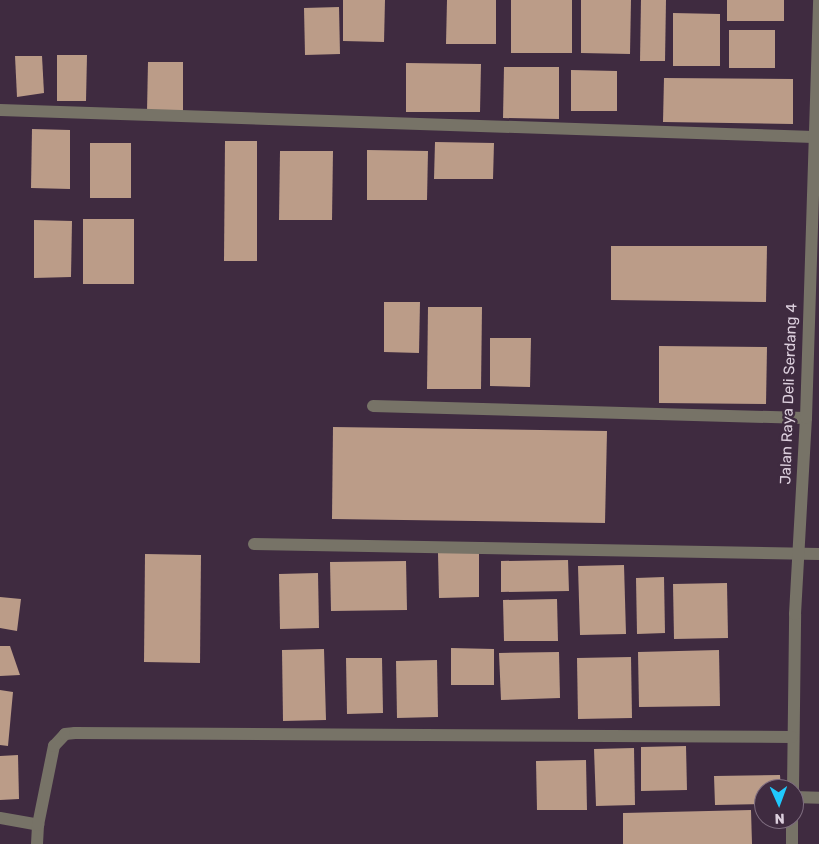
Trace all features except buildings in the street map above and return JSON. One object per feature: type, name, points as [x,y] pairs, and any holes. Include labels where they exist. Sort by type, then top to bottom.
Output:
[{"type":"street","name":"Jalan Raya Deli Serdang 4","points":[[792,779],[798,553],[806,418],[816,166],[814,137],[819,0]]},
{"type":"street","points":[[0,110],[814,137]]},
{"type":"street","points":[[373,406],[806,418]]},
{"type":"street","points":[[254,544],[819,554]]},
{"type":"street","points":[[37,844],[38,825],[54,746],[65,734],[792,737]]},
{"type":"street","points":[[804,797],[819,798]]},
{"type":"street","points":[[0,818],[38,825]]},
{"type":"street","points":[[792,829],[792,844]]}]
